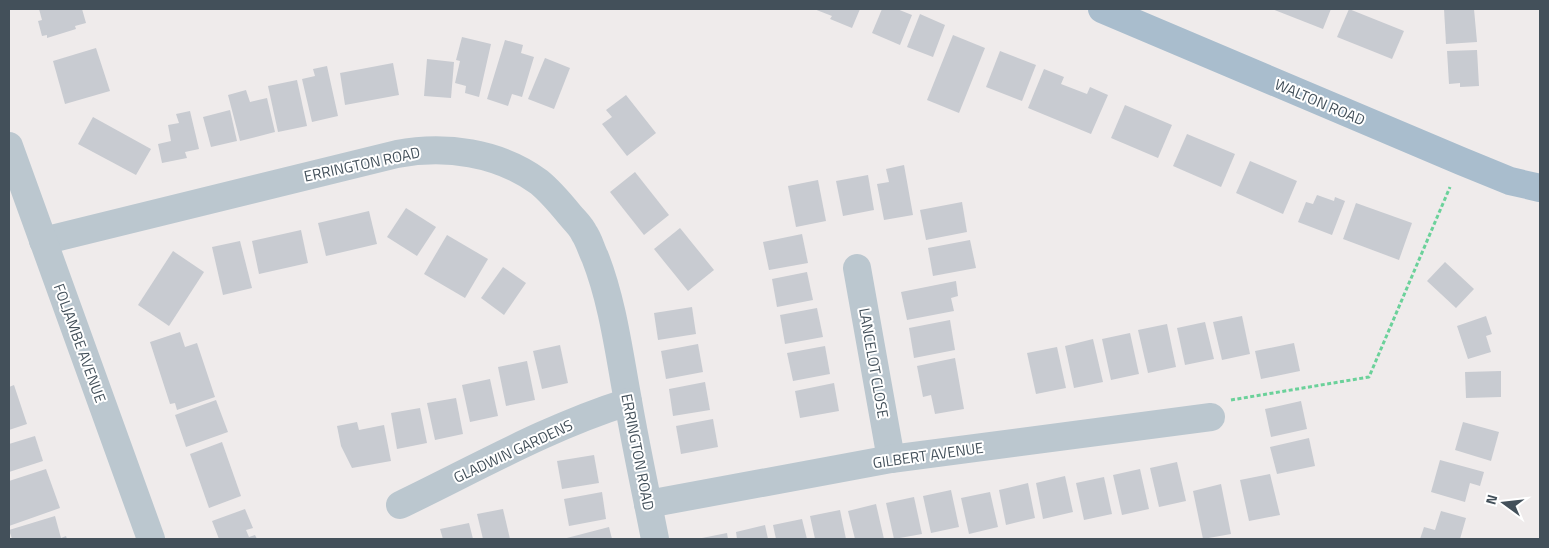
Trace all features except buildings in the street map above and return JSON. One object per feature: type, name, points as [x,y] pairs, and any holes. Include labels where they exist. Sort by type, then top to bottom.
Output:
[{"type":"main road","name":"WALTON ROAD","points":[[1102,9],[1461,161],[1510,181],[1540,188]]},
{"type":"street","name":"FOLJAMBE AVENUE","points":[[9,146],[13,174],[43,241],[151,539]]},
{"type":"street","name":"ERRINGTON ROAD","points":[[43,241],[418,150],[464,152],[514,167],[539,182],[564,207],[585,233],[603,277],[614,324],[655,539]]},
{"type":"street","name":"LANCELOT CLOSE","points":[[856,268],[890,459]]},
{"type":"street","name":"GLADWIN GARDENS","points":[[400,505],[550,431],[628,402]]},
{"type":"street","name":"GILBERT AVENUE","points":[[648,504],[890,459],[1211,417]]},
{"type":"path","points":[[1211,417],[1231,400],[1369,377],[1461,161]]}]
